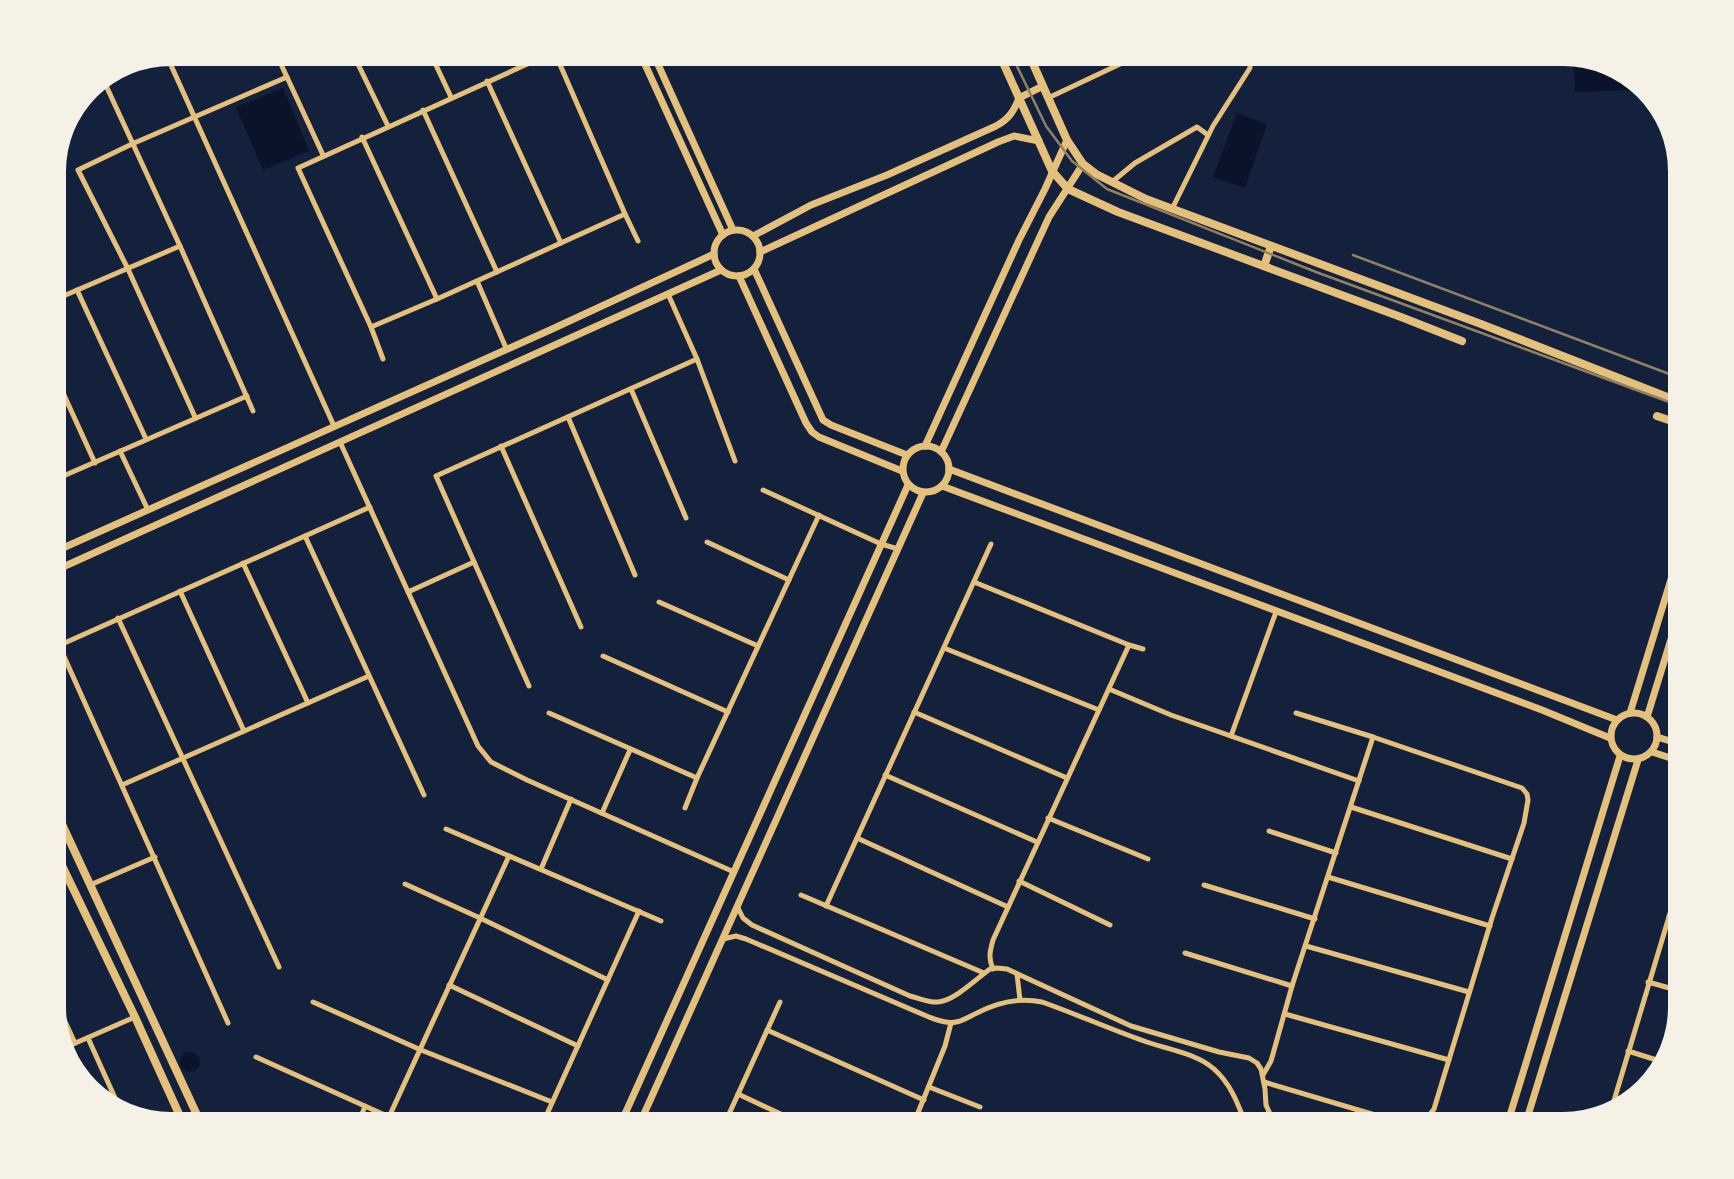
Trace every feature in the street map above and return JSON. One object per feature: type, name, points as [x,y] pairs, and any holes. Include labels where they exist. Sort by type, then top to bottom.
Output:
[{"type":"main road","points":[[1005,66],[1052,171],[1068,188],[1118,212],[1462,341]]},
{"type":"main road","points":[[1034,66],[1067,141],[1083,164],[1096,174],[1146,200],[1481,324],[1668,397]]},
{"type":"main road","points":[[1264,266],[1271,246]]},
{"type":"main road","points":[[1657,416],[1668,420]]},
{"type":"main road","points":[[67,835],[196,1112]]},
{"type":"main road","points":[[67,876],[178,1112]]},
{"type":"main road","points":[[96,935],[110,929]]},
{"type":"street","points":[[171,66],[334,426]]},
{"type":"street","points":[[282,66],[323,155]]},
{"type":"street","points":[[359,66],[388,127]]},
{"type":"street","points":[[436,66],[451,97]]},
{"type":"street","points":[[383,359],[298,168],[522,66]]},
{"type":"street","points":[[561,66],[638,241]]},
{"type":"street","points":[[646,66],[723,235]]},
{"type":"street","points":[[659,66],[733,230]]},
{"type":"street","points":[[1048,98],[1116,66]]},
{"type":"street","points":[[1172,209],[1208,135],[1250,66]]},
{"type":"street","points":[[195,417],[128,269],[78,170],[287,77]]},
{"type":"street","points":[[487,80],[561,243]]},
{"type":"street","points":[[753,236],[811,205],[887,175],[1006,120],[1013,113],[1019,98],[1043,86]]},
{"type":"street","points":[[107,89],[253,411]]},
{"type":"street","points":[[423,110],[497,272]]},
{"type":"street","points":[[1112,182],[1135,163],[1197,127],[1208,135]]},
{"type":"street","points":[[760,252],[1006,139],[1014,136],[1039,141]]},
{"type":"street","points":[[362,137],[437,299]]},
{"type":"street","points":[[925,446],[1067,141]]},
{"type":"street","points":[[941,452],[1034,247],[1049,217],[1083,164]]},
{"type":"street","points":[[887,175],[894,190]]},
{"type":"street","points":[[371,327],[625,214]]},
{"type":"street","points":[[733,230],[743,230],[753,236],[760,248],[758,264],[746,275],[731,275],[721,270],[714,259],[716,242],[723,235],[733,230]]},
{"type":"street","points":[[67,295],[180,246]]},
{"type":"street","points":[[67,546],[714,254]]},
{"type":"street","points":[[754,269],[823,420],[907,455]]},
{"type":"street","points":[[67,565],[721,270]]},
{"type":"street","points":[[739,276],[810,430],[819,437],[902,471]]},
{"type":"street","points":[[477,281],[506,348]]},
{"type":"street","points":[[78,290],[146,439]]},
{"type":"street","points":[[668,294],[735,461]]},
{"type":"street","points":[[550,330],[556,345]]},
{"type":"street","points":[[529,686],[436,476],[696,359]]},
{"type":"street","points":[[467,366],[475,381]]},
{"type":"street","points":[[631,389],[686,518]]},
{"type":"street","points":[[67,475],[247,396]]},
{"type":"street","points":[[67,402],[95,463]]},
{"type":"street","points":[[378,406],[385,422]]},
{"type":"street","points":[[568,417],[635,575]]},
{"type":"street","points":[[340,442],[478,746],[491,762],[734,872]]},
{"type":"street","points":[[291,445],[298,461]]},
{"type":"street","points":[[501,446],[581,627]]},
{"type":"street","points":[[925,446],[941,452],[949,469],[942,486],[923,493],[908,485],[902,465],[907,455],[925,446]]},
{"type":"street","points":[[120,451],[148,510]]},
{"type":"street","points":[[949,469],[1617,720]]},
{"type":"street","points":[[626,1112],[908,485]]},
{"type":"street","points":[[942,486],[1542,710],[1610,738]]},
{"type":"street","points":[[193,489],[200,505]]},
{"type":"street","points":[[763,490],[898,550]]},
{"type":"street","points":[[645,1112],[923,493]]},
{"type":"street","points":[[67,642],[370,508]]},
{"type":"street","points":[[685,808],[820,515]]},
{"type":"street","points":[[305,536],[424,795]]},
{"type":"street","points":[[707,542],[789,580]]},
{"type":"street","points":[[826,906],[991,544]]},
{"type":"street","points":[[408,592],[474,562]]},
{"type":"street","points":[[243,563],[308,703]]},
{"type":"street","points":[[974,582],[1143,649]]},
{"type":"street","points":[[1255,604],[1261,586]]},
{"type":"street","points":[[1630,713],[1668,589]]},
{"type":"street","points":[[180,591],[244,731]]},
{"type":"street","points":[[659,602],[758,646]]},
{"type":"street","points":[[1318,627],[1326,610]]},
{"type":"street","points":[[1231,736],[1276,612]]},
{"type":"street","points":[[118,618],[279,967]]},
{"type":"street","points":[[993,969],[989,954],[993,940],[1129,645]]},
{"type":"street","points":[[944,648],[1099,710]]},
{"type":"street","points":[[1647,717],[1668,649]]},
{"type":"street","points":[[603,656],[728,712]]},
{"type":"street","points":[[67,661],[228,1023]]},
{"type":"street","points":[[122,785],[369,676]]},
{"type":"street","points":[[1109,689],[1171,715],[1359,781]]},
{"type":"street","points":[[1542,710],[1548,693]]},
{"type":"street","points":[[914,712],[1067,778]]},
{"type":"street","points":[[549,713],[697,778]]},
{"type":"street","points":[[1296,713],[1522,788],[1527,794],[1524,823],[1432,1112]]},
{"type":"street","points":[[1630,713],[1647,717],[1655,726],[1657,737],[1652,752],[1637,760],[1620,756],[1613,748],[1610,738],[1617,720],[1630,713]]},
{"type":"street","points":[[1264,1079],[1373,737]]},
{"type":"street","points":[[1657,737],[1668,740]]},
{"type":"street","points":[[602,813],[630,750]]},
{"type":"street","points":[[1652,752],[1668,757]]},
{"type":"street","points":[[1511,1112],[1620,756]]},
{"type":"street","points":[[1529,1112],[1637,760]]},
{"type":"street","points":[[886,775],[1037,842]]},
{"type":"street","points":[[541,869],[571,800]]},
{"type":"street","points":[[765,802],[781,809]]},
{"type":"street","points":[[1351,807],[1512,859]]},
{"type":"street","points":[[1048,818],[1148,859]]},
{"type":"street","points":[[446,829],[661,921]]},
{"type":"street","points":[[1269,831],[1336,853]]},
{"type":"street","points":[[1596,836],[1612,840]]},
{"type":"street","points":[[857,838],[1008,907]]},
{"type":"street","points":[[391,1112],[509,856]]},
{"type":"street","points":[[90,885],[155,857]]},
{"type":"street","points":[[1328,877],[1490,926]]},
{"type":"street","points":[[1020,881],[1110,925]]},
{"type":"street","points":[[405,884],[608,980]]},
{"type":"street","points":[[1204,885],[1315,919]]},
{"type":"street","points":[[802,895],[984,973]]},
{"type":"street","points":[[737,906],[743,918],[752,925],[910,996],[931,1002],[950,999],[984,973],[998,968],[1007,969],[1130,1026],[1249,1058],[1257,1063],[1264,1079],[1269,1112]]},
{"type":"street","points":[[548,1112],[639,911]]},
{"type":"street","points":[[1613,1099],[1668,919]]},
{"type":"street","points":[[723,939],[729,936],[746,939],[929,1017],[951,1023],[958,1023],[992,1005],[1020,1000],[1042,1002],[1192,1057],[1212,1067],[1234,1095],[1241,1112]]},
{"type":"street","points":[[1306,946],[1469,992]]},
{"type":"street","points":[[1185,953],[1292,986]]},
{"type":"street","points":[[828,974],[834,961]]},
{"type":"street","points":[[1017,974],[1020,1000]]},
{"type":"street","points":[[1648,982],[1668,988]]},
{"type":"street","points":[[449,985],[578,1046]]},
{"type":"street","points":[[313,1002],[421,1050],[552,1102]]},
{"type":"street","points":[[730,1112],[780,1002]]},
{"type":"street","points":[[929,1017],[931,1002]]},
{"type":"street","points":[[1285,1014],[1449,1060]]},
{"type":"street","points":[[69,1031],[75,1043],[135,1017]]},
{"type":"street","points":[[919,1112],[945,1046],[951,1023]]},
{"type":"street","points":[[767,1030],[924,1100]]},
{"type":"street","points":[[88,1038],[115,1096]]},
{"type":"street","points":[[1628,1051],[1654,1059]]},
{"type":"street","points":[[1212,1067],[1219,1052]]},
{"type":"street","points":[[256,1057],[379,1112]]},
{"type":"street","points":[[1264,1079],[1368,1112]]},
{"type":"street","points":[[929,1087],[980,1107]]},
{"type":"street","points":[[738,1094],[776,1112]]},
{"type":"street","points":[[363,1112],[365,1106]]},
{"type":"water","points":[[1574,67],[1609,77],[1629,90],[1575,92]]},
{"type":"water","points":[[283,88],[309,151],[263,170],[236,107]]},
{"type":"water","points":[[1237,113],[1267,124],[1245,188],[1213,177]]},
{"type":"water","points":[[190,1052],[197,1055],[200,1062],[197,1069],[190,1072],[183,1069],[180,1062],[183,1055]]},
{"type":"railway","points":[[1017,66],[1046,126],[1072,161],[1107,189],[1316,272],[1668,402]]},
{"type":"railway","points":[[1353,255],[1668,373]]}]
